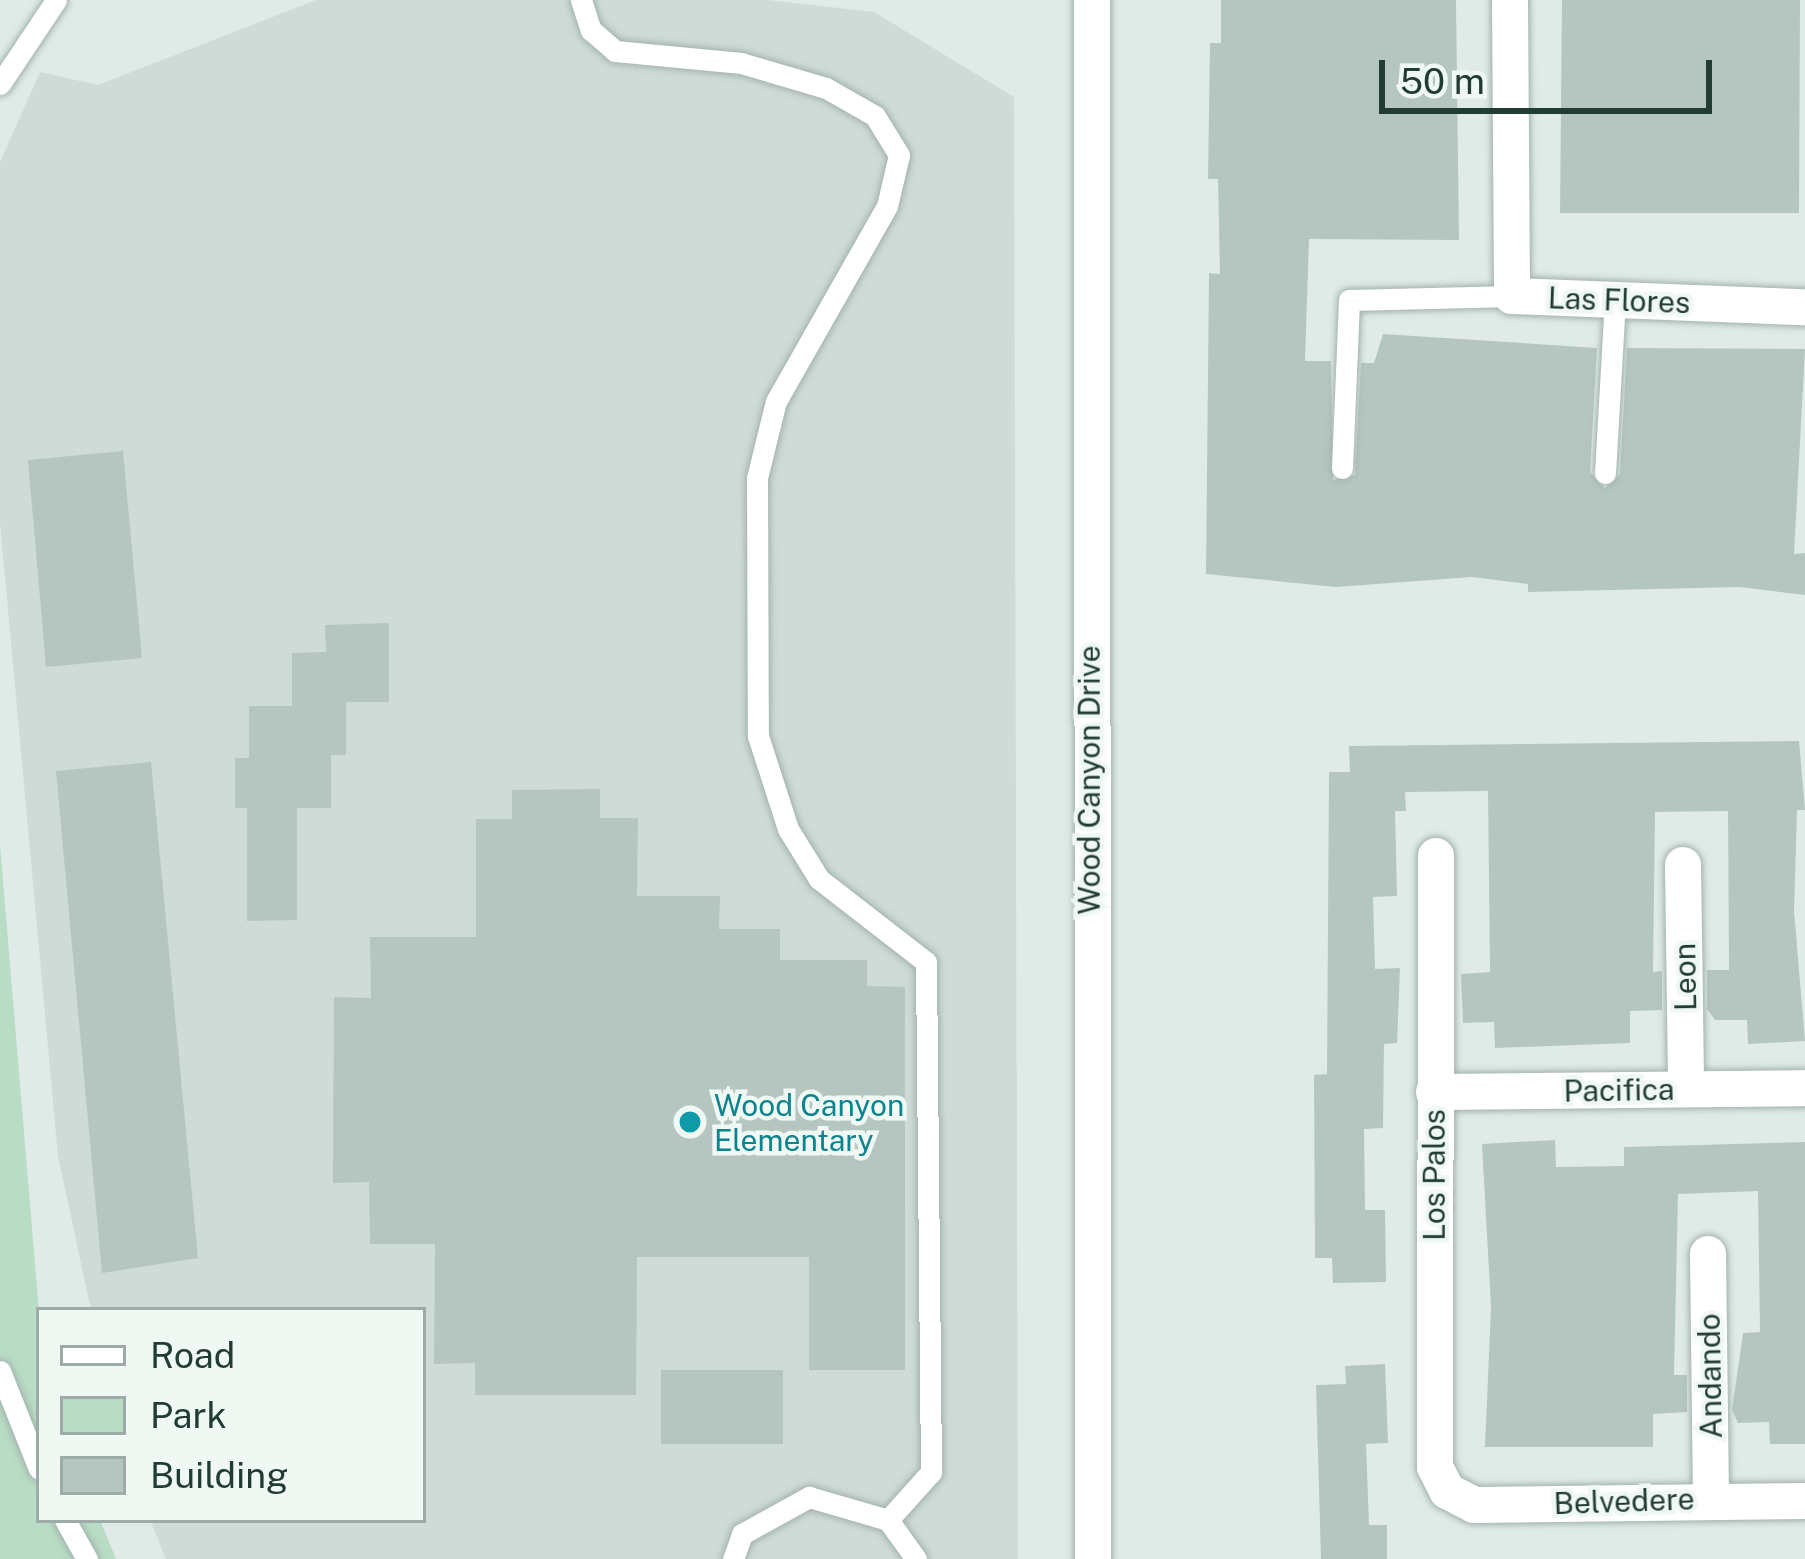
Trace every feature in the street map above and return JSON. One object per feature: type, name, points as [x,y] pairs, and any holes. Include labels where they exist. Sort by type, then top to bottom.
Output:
[{"type":"street","name":"Wood Canyon Drive","points":[[1092,0],[1093,1559]]},
{"type":"street","name":"Las Flores","points":[[1510,0],[1512,296],[1805,307]]},
{"type":"street","name":"Los Palos","points":[[1436,856],[1435,1468],[1447,1492]]},
{"type":"street","name":"Leon","points":[[1683,865],[1686,1089]]},
{"type":"street","name":"Pacifica","points":[[1434,1092],[1805,1088]]},
{"type":"street","name":"Andando","points":[[1708,1254],[1711,1498]]},
{"type":"street","name":"Belvedere","points":[[1447,1492],[1474,1505],[1711,1498],[1805,1501]]},
{"type":"lane","points":[[0,84],[56,0]]},
{"type":"lane","points":[[581,0],[591,30],[615,51],[741,63],[826,88],[875,116],[899,155],[886,206],[776,401],[757,478],[758,736],[788,829],[818,879],[926,962],[931,1472],[888,1520]]},
{"type":"lane","points":[[1342,468],[1349,300],[1512,296]]},
{"type":"lane","points":[[1605,473],[1615,299]]},
{"type":"lane","points":[[0,1371],[36,1461]]},
{"type":"lane","points":[[734,1559],[742,1534],[809,1497],[888,1520],[916,1559]]},
{"type":"lane","points":[[67,1523],[87,1559]]},
{"type":"shaded area","points":[[316,0],[768,0],[874,12],[1014,97],[1018,1559],[166,1559],[151,1523],[426,1523],[426,1307],[90,1307],[58,1156],[0,523],[0,162],[40,72],[98,85]]},
{"type":"green space","points":[[0,845],[39,1307],[36,1523],[101,1523],[116,1559],[0,1559]]},
{"type":"building","points":[[1221,0],[1456,0],[1459,240],[1309,239],[1305,361],[1331,361],[1333,480],[1355,475],[1361,363],[1374,363],[1383,334],[1597,348],[1590,472],[1605,488],[1620,474],[1627,348],[1805,349],[1794,554],[1805,553],[1805,595],[1740,587],[1528,592],[1528,584],[1472,577],[1336,587],[1206,574],[1209,273],[1220,274],[1218,179],[1208,179],[1210,43],[1221,43]]},
{"type":"building","points":[[1562,0],[1800,0],[1799,213],[1560,213]]},
{"type":"building","points":[[123,451],[142,658],[46,667],[28,460]]},
{"type":"building","points":[[389,623],[389,702],[346,702],[346,755],[331,755],[331,808],[297,808],[297,920],[247,921],[247,808],[235,808],[235,758],[249,758],[249,706],[292,706],[292,653],[326,652],[325,625]]},
{"type":"building","points":[[1799,741],[1805,810],[1797,810],[1794,911],[1805,1041],[1748,1044],[1747,1020],[1715,1020],[1707,1009],[1707,970],[1729,970],[1728,811],[1655,812],[1653,972],[1662,971],[1662,1010],[1630,1011],[1630,1043],[1495,1048],[1494,1022],[1463,1023],[1461,974],[1490,972],[1488,791],[1405,792],[1406,811],[1395,811],[1397,896],[1373,897],[1375,969],[1400,968],[1397,1043],[1384,1044],[1383,1128],[1364,1129],[1365,1210],[1385,1210],[1386,1282],[1333,1283],[1332,1258],[1315,1258],[1314,1075],[1327,1074],[1329,772],[1350,772],[1349,746]]},
{"type":"building","points":[[151,762],[198,1258],[102,1273],[56,771]]},
{"type":"building","name":"Wood Canyon Elementary","points":[[600,789],[600,818],[638,818],[637,896],[720,896],[719,929],[780,929],[780,960],[867,960],[867,986],[905,987],[905,1370],[809,1370],[809,1257],[637,1257],[636,1395],[475,1395],[475,1363],[434,1364],[435,1244],[370,1244],[369,1182],[333,1183],[334,997],[371,998],[370,937],[476,937],[476,819],[512,819],[512,790]]},
{"type":"building","points":[[1555,1140],[1556,1167],[1624,1166],[1624,1147],[1805,1142],[1805,1444],[1770,1444],[1769,1422],[1738,1423],[1732,1410],[1743,1333],[1760,1332],[1758,1191],[1678,1194],[1674,1375],[1687,1375],[1687,1412],[1653,1414],[1653,1447],[1485,1447],[1491,1307],[1482,1144]]},
{"type":"building","points":[[1385,1364],[1388,1443],[1366,1444],[1369,1525],[1387,1525],[1387,1559],[1321,1559],[1316,1385],[1346,1384],[1345,1366]]},
{"type":"building","points":[[661,1370],[783,1370],[783,1444],[661,1444]]},
{"type":"place","name":"Wood Canyon Elementary","points":[[690,1122]]}]
